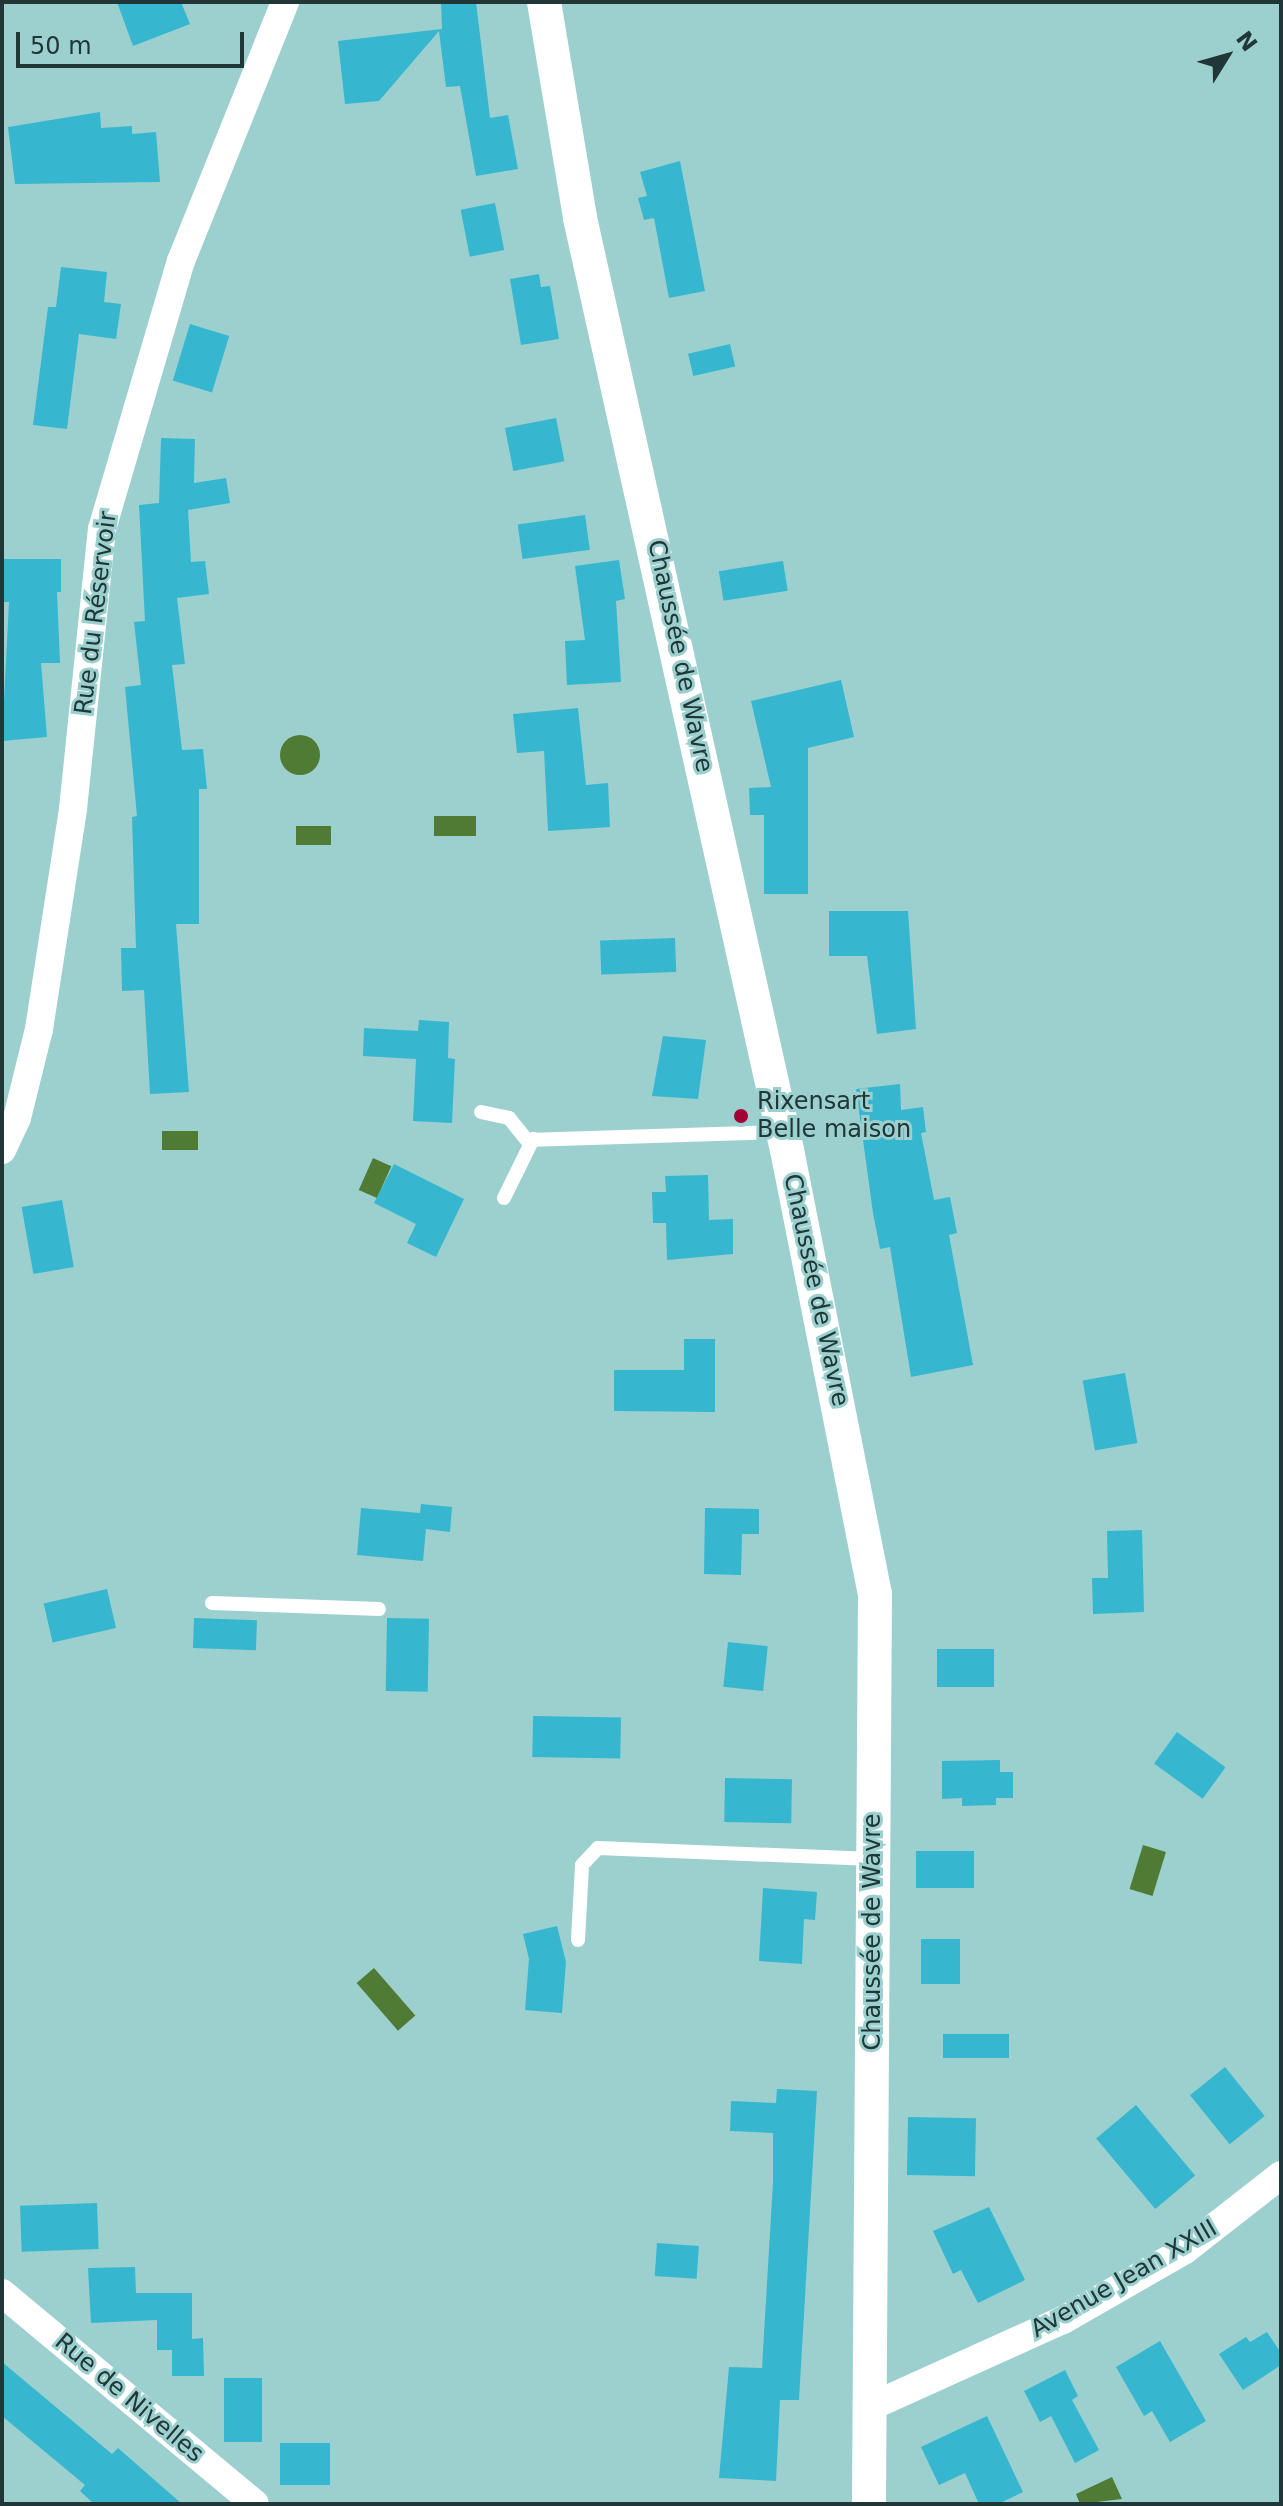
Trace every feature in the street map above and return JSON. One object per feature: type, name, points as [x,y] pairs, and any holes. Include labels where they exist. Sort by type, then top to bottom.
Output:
[{"type":"street","name":"Chaussée de Wavre","points":[[544,2],[580,218],[607,318],[782,1132],[875,1594],[869,2504]]},
{"type":"street","name":"Rue du Réservoir","points":[[2,1150],[17,1118],[39,1029],[73,809],[102,529],[181,261],[283,3]]},
{"type":"street","name":"Avenue Jean XXIII","points":[[870,2407],[1063,2320],[1185,2250],[1281,2175]]},
{"type":"street","name":"Rue de Nivelles","points":[[2,2293],[255,2504]]},
{"type":"lane","points":[[481,1112],[509,1118],[527,1140],[782,1132]]},
{"type":"lane","points":[[504,1198],[533,1139]]},
{"type":"lane","points":[[212,1603],[379,1609]]},
{"type":"lane","points":[[578,1940],[582,1865],[598,1848],[873,1859]]},
{"type":"shaded area","points":[[300,735],[314,741],[320,755],[314,769],[300,775],[286,769],[280,755],[286,741]]},
{"type":"shaded area","points":[[434,816],[476,816],[476,836],[434,836]]},
{"type":"shaded area","points":[[296,826],[331,826],[331,845],[296,845]]},
{"type":"shaded area","points":[[162,1131],[198,1131],[198,1150],[162,1150]]},
{"type":"shaded area","points":[[373,1158],[391,1166],[377,1198],[359,1190]]},
{"type":"shaded area","points":[[1143,1845],[1166,1852],[1153,1896],[1130,1889]]},
{"type":"shaded area","points":[[374,1968],[415,2016],[398,2031],[357,1983]]},
{"type":"shaded area","points":[[1112,2477],[1122,2499],[1080,2504],[1076,2494]]},
{"type":"building","points":[[117,2],[181,2],[190,24],[133,46]]},
{"type":"building","points":[[441,2],[476,2],[490,118],[508,115],[518,169],[476,176],[460,86],[446,87],[439,31],[379,101],[345,104],[338,41],[442,29]]},
{"type":"building","points":[[100,112],[101,128],[132,126],[132,134],[156,132],[160,182],[15,184],[8,127]]},
{"type":"building","points":[[680,161],[705,291],[669,298],[654,218],[644,220],[638,198],[647,196],[640,172]]},
{"type":"building","points":[[495,203],[504,250],[470,257],[461,210]]},
{"type":"building","points":[[61,267],[107,272],[104,302],[121,304],[116,339],[79,334],[67,429],[33,425],[48,307],[56,307]]},
{"type":"building","points":[[539,274],[541,287],[550,286],[559,339],[521,345],[510,279]]},
{"type":"building","points":[[190,324],[229,336],[212,392],[173,380]]},
{"type":"building","points":[[730,344],[735,366],[693,376],[688,354]]},
{"type":"building","points":[[556,418],[564,461],[513,471],[505,428]]},
{"type":"building","points":[[161,438],[195,439],[194,483],[226,478],[230,503],[188,510],[191,562],[205,561],[209,594],[177,598],[185,664],[172,665],[182,750],[203,749],[207,789],[199,789],[199,924],[176,924],[189,1092],[150,1094],[144,990],[122,991],[121,948],[136,948],[132,817],[137,816],[125,687],[141,685],[134,622],[145,621],[139,505],[159,503]]},
{"type":"building","points":[[585,515],[590,550],[523,559],[518,524]]},
{"type":"building","points":[[2,559],[61,559],[61,592],[57,592],[60,663],[41,663],[47,737],[2,741],[9,602],[2,602]]},
{"type":"building","points":[[619,560],[625,599],[616,601],[621,682],[567,685],[565,641],[585,640],[575,566]]},
{"type":"building","points":[[783,561],[788,591],[723,601],[719,571]]},
{"type":"building","points":[[841,680],[854,737],[808,748],[808,894],[764,894],[764,815],[750,815],[749,788],[771,787],[751,701]]},
{"type":"building","points":[[578,708],[586,785],[608,783],[610,827],[548,831],[544,751],[517,753],[513,714]]},
{"type":"building","points":[[829,911],[908,911],[916,1029],[877,1034],[867,956],[829,956]]},
{"type":"building","points":[[675,938],[676,972],[601,975],[600,941]]},
{"type":"building","points":[[419,1020],[449,1022],[448,1058],[455,1059],[452,1123],[413,1121],[416,1059],[363,1056],[364,1028],[418,1031]]},
{"type":"building","points":[[663,1036],[706,1040],[698,1099],[652,1096]]},
{"type":"building","points":[[900,1084],[901,1110],[923,1107],[926,1132],[921,1133],[934,1200],[950,1197],[957,1233],[949,1235],[973,1365],[911,1377],[890,1247],[880,1249],[873,1213],[856,1089]]},
{"type":"building","points":[[394,1164],[464,1199],[436,1257],[407,1243],[416,1224],[374,1203]]},
{"type":"building","points":[[708,1175],[709,1220],[733,1219],[733,1254],[667,1260],[666,1223],[653,1223],[652,1192],[666,1192],[665,1176]]},
{"type":"building","points":[[62,1200],[74,1267],[33,1274],[22,1207]]},
{"type":"building","points":[[684,1339],[715,1339],[715,1412],[614,1411],[614,1370],[684,1370]]},
{"type":"building","points":[[1125,1373],[1137,1443],[1095,1450],[1083,1380]]},
{"type":"building","points":[[421,1504],[452,1507],[450,1532],[426,1529],[423,1561],[357,1555],[361,1508],[420,1513]]},
{"type":"building","points":[[705,1508],[759,1509],[759,1534],[742,1534],[741,1575],[704,1574]]},
{"type":"building","points":[[1142,1530],[1144,1612],[1093,1614],[1092,1578],[1108,1578],[1107,1531]]},
{"type":"building","points":[[107,1589],[116,1628],[53,1643],[44,1604]]},
{"type":"building","points":[[194,1618],[257,1620],[256,1650],[193,1648]]},
{"type":"building","points":[[387,1618],[429,1619],[428,1692],[386,1691]]},
{"type":"building","points":[[728,1642],[768,1646],[763,1691],[723,1687]]},
{"type":"building","points":[[937,1649],[994,1649],[994,1687],[937,1687]]},
{"type":"building","points":[[533,1716],[621,1718],[620,1759],[532,1757]]},
{"type":"building","points":[[1177,1732],[1226,1767],[1203,1799],[1154,1764]]},
{"type":"building","points":[[1000,1760],[1000,1772],[1013,1772],[1013,1798],[996,1798],[996,1805],[962,1806],[962,1798],[942,1799],[942,1761]]},
{"type":"building","points":[[725,1778],[792,1779],[791,1823],[724,1822]]},
{"type":"building","points":[[916,1851],[974,1851],[974,1888],[916,1888]]},
{"type":"building","points":[[763,1888],[817,1892],[815,1920],[804,1919],[802,1964],[759,1961]]},
{"type":"building","points":[[557,1926],[566,1962],[562,2013],[525,2010],[529,1959],[523,1934]]},
{"type":"building","points":[[921,1939],[960,1939],[960,1984],[921,1984]]},
{"type":"building","points":[[943,2034],[1009,2034],[1009,2058],[943,2058]]},
{"type":"building","points":[[1225,2067],[1265,2116],[1230,2144],[1190,2095]]},
{"type":"building","points":[[777,2089],[817,2091],[799,2400],[780,2400],[776,2481],[719,2478],[729,2367],[762,2368],[773,2182],[773,2133],[730,2131],[731,2101],[776,2103]]},
{"type":"building","points":[[1136,2105],[1195,2175],[1155,2209],[1096,2138]]},
{"type":"building","points":[[908,2117],[976,2118],[975,2176],[907,2175]]},
{"type":"building","points":[[97,2203],[99,2249],[22,2252],[20,2206]]},
{"type":"building","points":[[989,2207],[1025,2280],[978,2303],[961,2270],[953,2274],[933,2231]]},
{"type":"building","points":[[657,2243],[699,2246],[697,2279],[655,2276]]},
{"type":"building","points":[[135,2267],[136,2293],[192,2293],[192,2339],[203,2338],[204,2376],[172,2376],[172,2350],[157,2350],[157,2320],[91,2323],[88,2268]]},
{"type":"building","points":[[1267,2332],[1281,2353],[1281,2365],[1243,2390],[1219,2354],[1246,2337],[1250,2342]]},
{"type":"building","points":[[1160,2341],[1206,2421],[1170,2442],[1152,2411],[1144,2416],[1116,2367]]},
{"type":"building","points":[[2,2362],[112,2454],[118,2448],[182,2504],[94,2504],[80,2491],[85,2485],[2,2416]]},
{"type":"building","points":[[1065,2370],[1078,2396],[1072,2400],[1099,2450],[1075,2463],[1051,2416],[1040,2422],[1024,2391]]},
{"type":"building","points":[[224,2378],[262,2378],[262,2442],[224,2442]]},
{"type":"building","points":[[987,2416],[1023,2492],[998,2504],[979,2504],[965,2473],[939,2485],[921,2447]]},
{"type":"building","points":[[280,2443],[330,2443],[330,2485],[280,2485]]},
{"type":"place","name":"Rixensart Belle maison","points":[[741,1116]]}]
